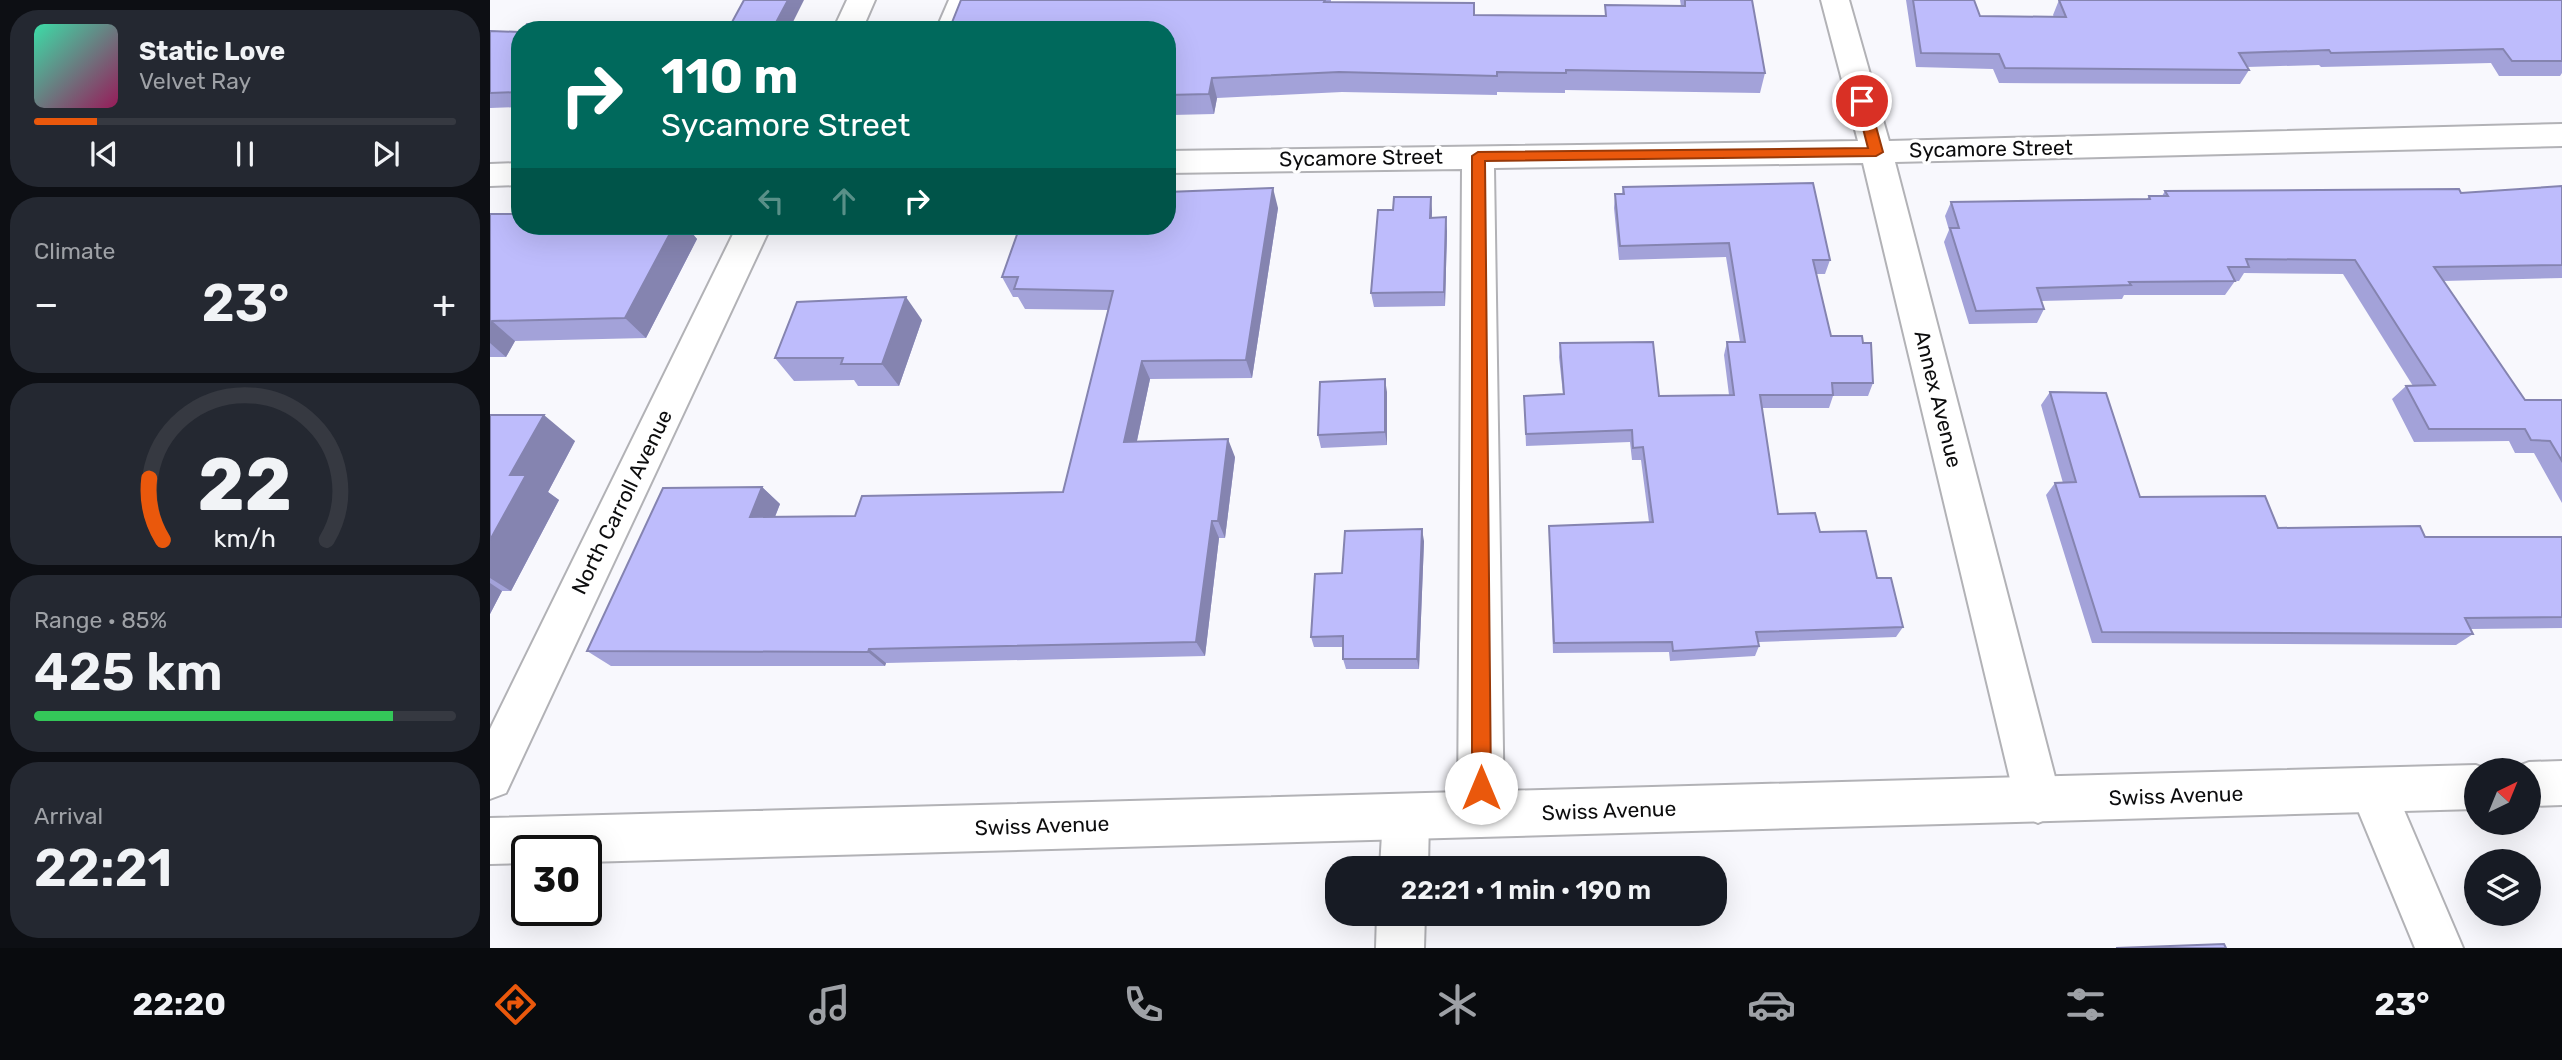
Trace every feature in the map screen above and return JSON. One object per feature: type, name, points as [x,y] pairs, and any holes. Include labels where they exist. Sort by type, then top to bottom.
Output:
[{"type":"street","points":[[851,21],[861,0]]},
{"type":"street","name":"Annex Avenue","points":[[1835,0],[1876,152],[2038,800]]},
{"type":"street","name":"Sycamore Street","points":[[1176,162],[1876,152],[2562,135]]},
{"type":"street","points":[[1478,156],[1481,814]]},
{"type":"street","points":[[490,174],[511,174]]},
{"type":"street","name":"North Carroll Avenue","points":[[490,777],[750,235]]},
{"type":"street","points":[[2541,784],[2562,783]]},
{"type":"street","name":"Swiss Avenue","points":[[490,841],[2464,787]]},
{"type":"street","points":[[2374,791],[2440,948]]},
{"type":"street","points":[[1404,856],[1406,817]]},
{"type":"street","points":[[1400,948],[1401,926]]},
{"type":"lane","points":[[949,21],[958,0]]},
{"type":"building","points":[[744,0],[788,0],[777,21],[733,21]]},
{"type":"building","points":[[961,0],[1325,0],[1324,2],[1474,3],[1474,15],[1606,16],[1605,5],[1685,6],[1685,0],[1752,0],[1765,73],[1566,70],[1566,73],[1497,72],[1497,76],[1339,72],[1212,78],[1209,94],[1176,95],[1176,21],[953,21]]},
{"type":"building","points":[[1913,0],[1974,0],[1980,16],[2066,17],[2059,0],[2562,0],[2562,61],[2512,61],[2503,49],[2331,53],[2329,50],[2239,53],[2249,70],[2005,68],[1999,54],[1921,53]]},
{"type":"building","points":[[490,31],[511,32],[511,92],[490,93]]},
{"type":"building","points":[[1813,183],[1830,260],[1813,260],[1831,336],[1862,336],[1863,343],[1871,343],[1873,383],[1832,383],[1833,395],[1760,395],[1778,514],[1815,513],[1820,532],[1866,531],[1877,578],[1891,578],[1903,627],[1756,632],[1759,646],[1673,651],[1672,642],[1554,643],[1549,526],[1653,522],[1643,447],[1633,448],[1632,430],[1526,434],[1524,396],[1564,394],[1560,343],[1653,342],[1659,396],[1734,395],[1727,342],[1745,342],[1729,243],[1620,246],[1615,194],[1624,194],[1623,187]]},
{"type":"building","points":[[2562,186],[2562,265],[2434,267],[2525,400],[2562,400],[2562,461],[2550,441],[2531,440],[2525,429],[2429,429],[2406,386],[2435,385],[2355,260],[2246,259],[2249,267],[2228,267],[2235,281],[2129,282],[2131,285],[2037,288],[2044,309],[1976,311],[1950,228],[1959,228],[1951,202],[2150,199],[2149,196],[2168,196],[2165,191],[2459,189],[2461,193]]},
{"type":"building","points":[[1273,188],[1246,360],[1142,361],[1124,442],[1228,439],[1218,521],[1212,521],[1196,642],[869,649],[868,652],[587,651],[663,488],[762,487],[750,517],[855,516],[862,496],[1063,492],[1113,291],[1014,289],[1018,277],[1002,277],[1017,235],[1176,235],[1176,192]]},
{"type":"building","points":[[1394,197],[1431,197],[1430,218],[1446,217],[1444,292],[1371,293],[1378,210],[1393,210]]},
{"type":"building","points":[[490,214],[511,214],[511,235],[669,235],[625,318],[492,321],[490,324]]},
{"type":"building","points":[[906,297],[882,364],[841,364],[843,358],[775,358],[797,302]]},
{"type":"building","points":[[1385,379],[1385,432],[1318,435],[1320,382]]},
{"type":"building","points":[[2050,392],[2106,393],[2140,497],[2265,496],[2278,528],[2420,526],[2425,537],[2562,537],[2562,617],[2465,618],[2473,634],[2102,632],[2055,483],[2076,482]]},
{"type":"building","points":[[490,415],[544,415],[510,475],[526,475],[490,540]]},
{"type":"building","points":[[1422,529],[1417,659],[1343,659],[1343,636],[1311,637],[1315,574],[1342,573],[1345,531]]},
{"type":"building","points":[[2224,944],[2226,948],[2116,948]]},
{"type":"route","points":[[1481,788],[1478,156],[1876,152],[1862,101]]}]
